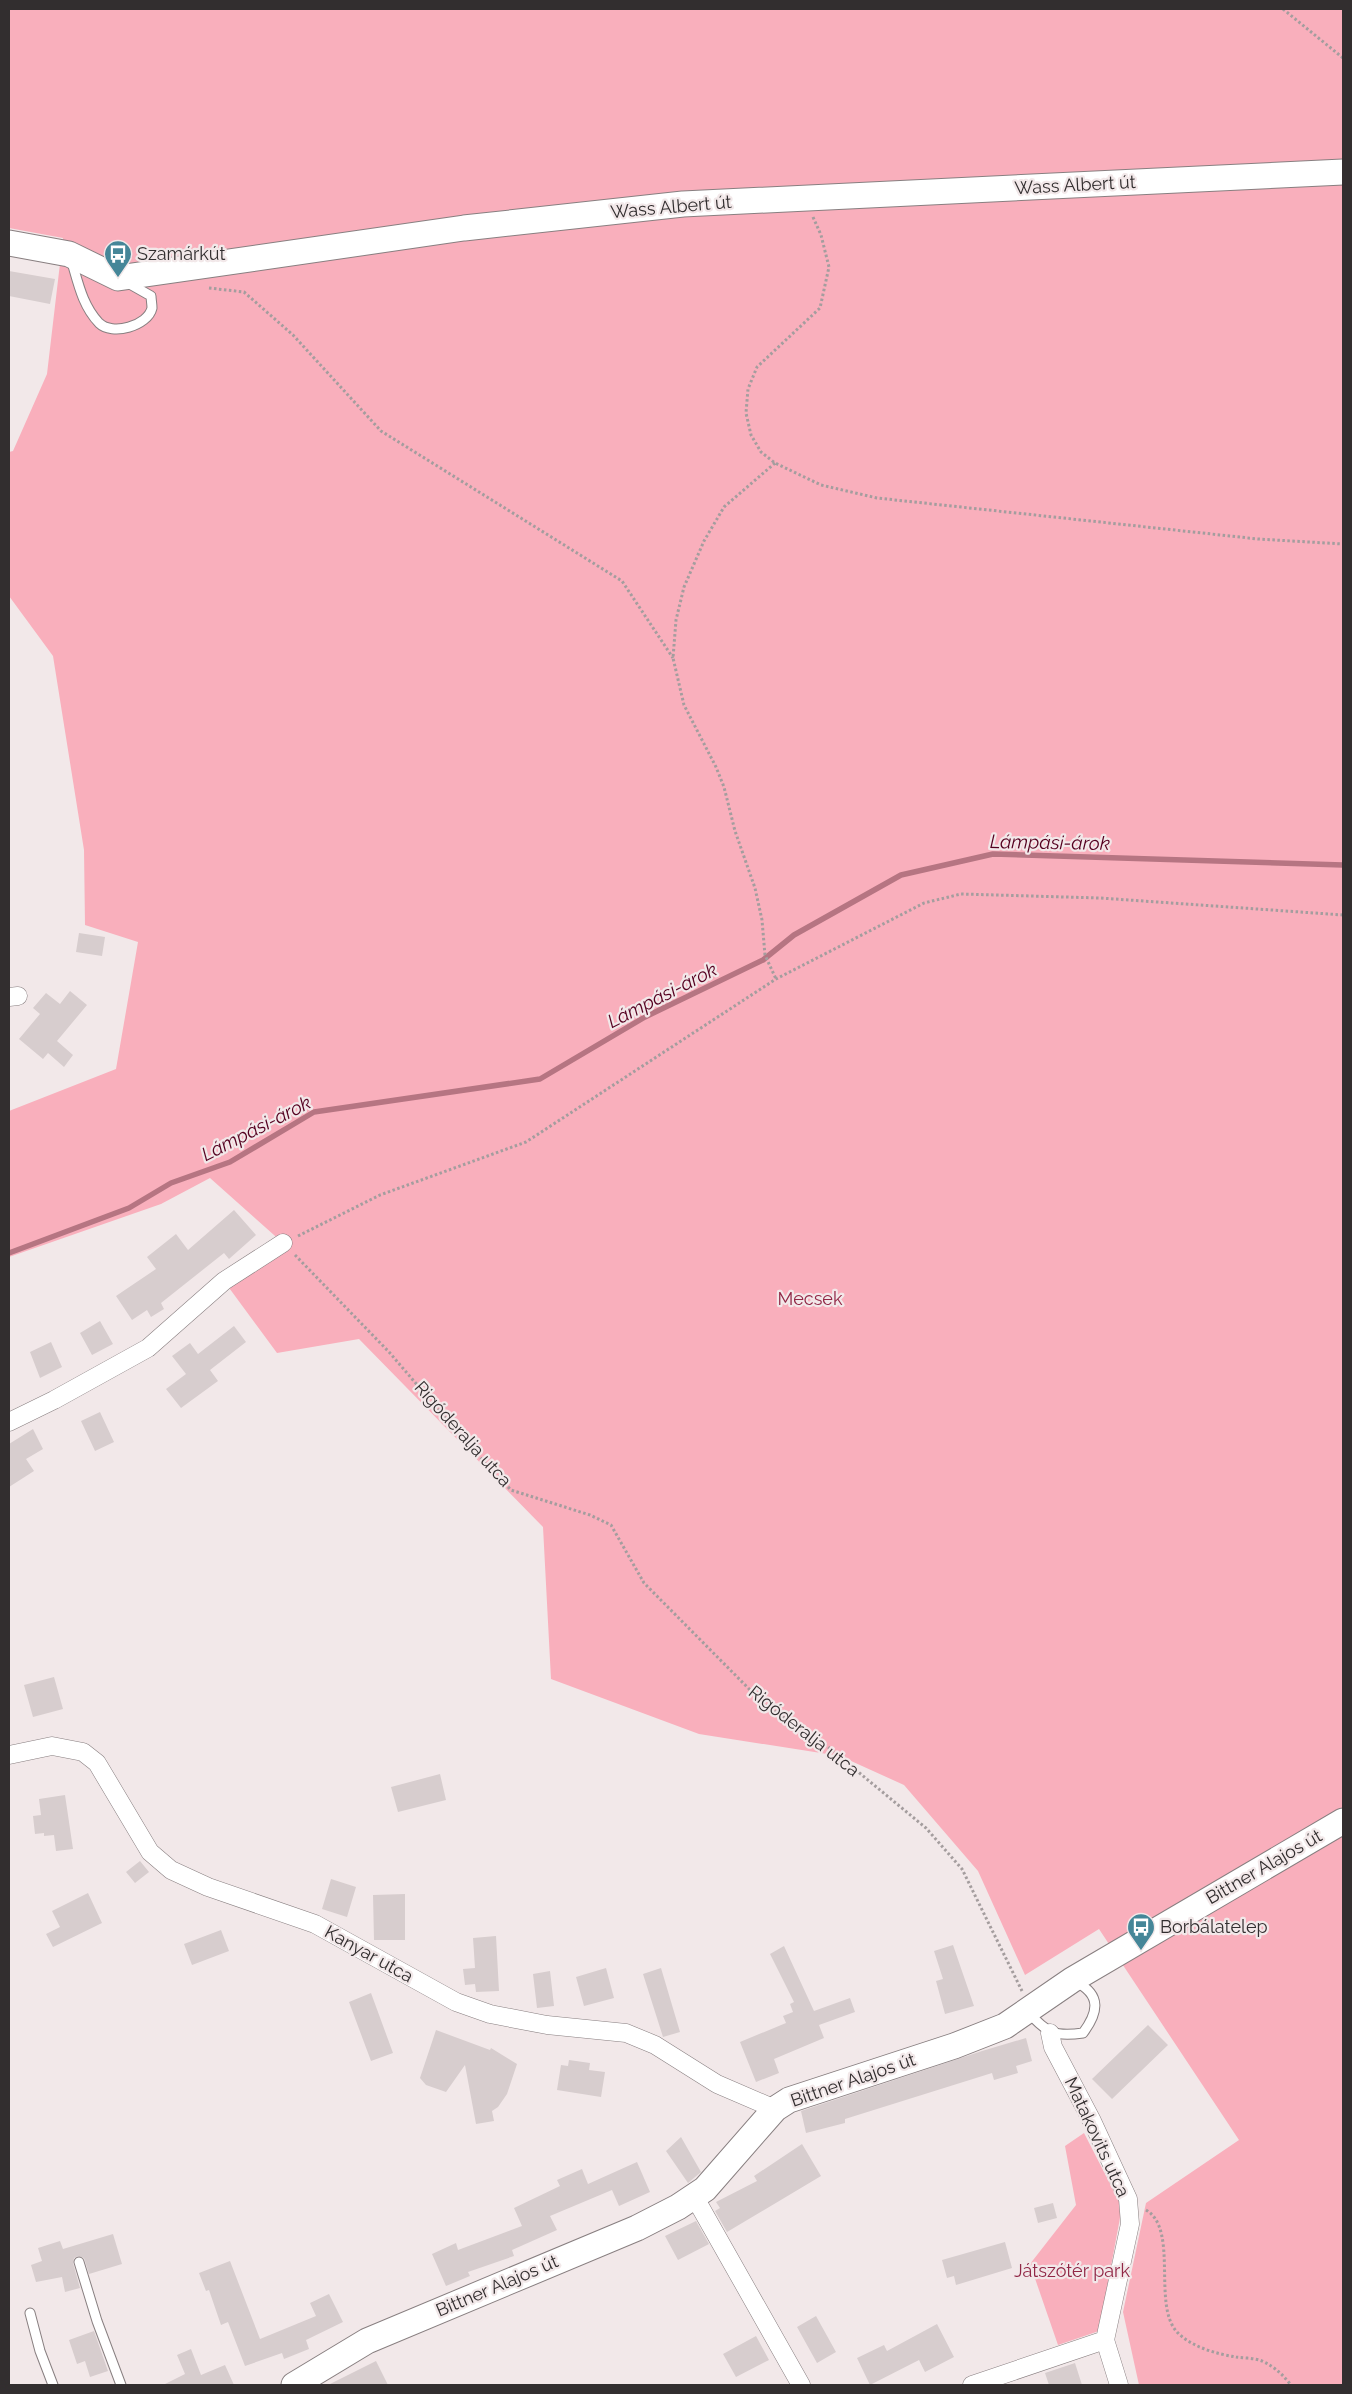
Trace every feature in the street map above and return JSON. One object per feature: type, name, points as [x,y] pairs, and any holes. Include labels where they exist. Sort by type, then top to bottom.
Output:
[{"type":"street","name":"Wass Albert út","points":[[118,278],[464,228],[683,204],[1343,172]]},
{"type":"street","points":[[9,244],[69,254],[118,278]]},
{"type":"street","points":[[9,1422],[54,1400],[148,1348],[224,1281],[283,1243]]},
{"type":"street","name":"Kanyar utca","points":[[9,1755],[52,1746],[83,1752],[98,1764],[150,1852],[171,1870],[208,1887],[315,1924],[456,2002],[490,2014],[547,2025],[626,2033],[655,2046],[717,2084],[775,2109]]},
{"type":"street","name":"Bittner Alajos út","points":[[294,2385],[367,2341],[637,2228],[704,2189],[775,2109],[789,2100],[997,2029],[1030,2010],[1072,1980],[1343,1821]]},
{"type":"street","name":"Matakovits utca","points":[[1050,2033],[1053,2047],[1092,2121],[1128,2200],[1130,2224],[1105,2340]]},
{"type":"street","points":[[694,2196],[801,2385]]},
{"type":"street","points":[[972,2385],[1105,2340],[1119,2385]]},
{"type":"lane","points":[[69,254],[84,303],[101,325],[114,330],[130,327],[144,320],[152,308],[151,296],[118,278]]},
{"type":"lane","points":[[1030,2010],[1050,2033],[1064,2036],[1083,2033],[1092,2021],[1096,2006],[1093,1996],[1086,1987],[1072,1980]]},
{"type":"lane","points":[[79,2262],[97,2321],[121,2385]]},
{"type":"lane","points":[[30,2313],[40,2351],[53,2385]]},
{"type":"path","points":[[1283,9],[1343,58]]},
{"type":"path","points":[[805,198],[821,234],[830,266],[820,308],[756,367],[748,389],[746,413],[751,435],[761,452],[775,463],[821,485],[878,498],[1258,539],[1343,544]]},
{"type":"path","points":[[205,288],[244,292],[293,335],[381,431],[622,581],[673,658]]},
{"type":"path","points":[[775,463],[724,507],[704,541],[684,587],[676,620],[673,658],[684,705],[716,767],[735,831],[755,888],[762,920],[765,956],[776,979]]},
{"type":"path","points":[[283,1243],[380,1195],[526,1142],[776,979],[924,902],[961,894],[1100,898],[1343,915]]},
{"type":"path","name":"Rigóderalja utca","points":[[283,1243],[389,1352],[473,1450],[511,1490],[590,1515],[611,1525],[644,1583],[765,1705],[828,1747],[926,1828],[962,1869],[1030,2010]]},
{"type":"path","points":[[1128,2200],[1152,2214],[1163,2240],[1165,2290],[1170,2316],[1176,2332],[1198,2346],[1227,2356],[1261,2360],[1279,2371],[1291,2385]]},
{"type":"green space","name":"Mecsek","points":[[9,9],[1343,9],[1343,2385],[1139,2385],[1123,2312],[1146,2203],[1239,2140],[1099,1929],[1025,1975],[978,1871],[904,1785],[840,1756],[699,1734],[551,1679],[543,1527],[359,1339],[277,1353],[224,1281],[283,1243],[210,1178],[161,1204],[9,1257],[9,1111],[116,1069],[138,942],[85,925],[84,850],[53,656],[9,596],[9,452],[13,451],[47,374],[63,238],[9,228]]},
{"type":"green space","name":"Játszótér park","points":[[1084,2133],[1122,2207],[1099,2331],[1058,2345],[1030,2264],[1076,2205],[1065,2146]]},
{"type":"building","points":[[9,271],[55,279],[50,304],[9,296]]},
{"type":"building","points":[[79,933],[105,937],[102,956],[76,952]]},
{"type":"building","points":[[70,991],[87,1005],[57,1041],[73,1055],[64,1067],[48,1053],[43,1059],[19,1039],[40,1014],[33,1008],[46,993],[60,1004]]},
{"type":"building","points":[[234,1210],[256,1235],[229,1259],[224,1253],[161,1303],[164,1309],[151,1317],[147,1310],[132,1320],[116,1296],[156,1269],[147,1257],[176,1234],[188,1250]]},
{"type":"building","points":[[100,1321],[113,1344],[92,1355],[80,1333]]},
{"type":"building","points":[[234,1326],[246,1342],[210,1370],[218,1381],[181,1408],[166,1389],[186,1374],[172,1356],[190,1343],[198,1354]]},
{"type":"building","points":[[51,1342],[62,1367],[40,1378],[30,1352]]},
{"type":"building","points":[[100,1412],[114,1442],[95,1451],[81,1421]]},
{"type":"building","points":[[33,1429],[43,1449],[26,1459],[34,1471],[9,1487],[9,1444]]},
{"type":"building","points":[[54,1677],[63,1709],[33,1717],[24,1685]]},
{"type":"building","points":[[440,1774],[446,1800],[398,1812],[391,1787]]},
{"type":"building","points":[[65,1795],[73,1849],[56,1851],[54,1835],[44,1836],[44,1833],[35,1834],[33,1816],[41,1815],[39,1799]]},
{"type":"building","points":[[140,1861],[149,1872],[135,1883],[126,1872]]},
{"type":"building","points":[[331,1879],[356,1887],[347,1917],[322,1909]]},
{"type":"building","points":[[88,1893],[102,1923],[53,1947],[46,1934],[60,1927],[52,1911]]},
{"type":"building","points":[[405,1894],[405,1940],[374,1940],[373,1895]]},
{"type":"building","points":[[221,1930],[229,1951],[192,1965],[184,1944]]},
{"type":"building","points":[[496,1936],[499,1991],[476,1992],[475,1984],[465,1985],[463,1969],[475,1968],[473,1938]]},
{"type":"building","points":[[953,1945],[974,2006],[945,2014],[936,1981],[943,1979],[934,1951]]},
{"type":"building","points":[[784,1946],[814,2011],[850,1998],[855,2012],[819,2025],[824,2038],[774,2059],[779,2073],[756,2082],[740,2042],[786,2023],[783,2016],[793,2012],[790,2004],[794,2002],[770,1954]]},
{"type":"building","points":[[606,1968],[614,1998],[584,2006],[576,1977]]},
{"type":"building","points":[[661,1968],[680,2032],[663,2037],[643,1974]]},
{"type":"building","points":[[550,1971],[554,2006],[537,2008],[533,1974]]},
{"type":"building","points":[[371,1993],[393,2053],[371,2061],[349,2002]]},
{"type":"building","points":[[1148,2025],[1168,2045],[1112,2099],[1092,2079]]},
{"type":"building","points":[[436,2030],[490,2050],[491,2048],[517,2064],[507,2094],[498,2107],[492,2111],[494,2121],[476,2124],[465,2065],[446,2092],[426,2085],[420,2078]]},
{"type":"building","points":[[1026,2038],[1032,2061],[1016,2066],[1018,2073],[994,2080],[992,2073],[845,2119],[845,2123],[806,2133],[801,2111]]},
{"type":"building","points":[[569,2060],[590,2063],[589,2070],[605,2072],[601,2097],[557,2090],[561,2065],[568,2066]]},
{"type":"building","points":[[681,2137],[701,2172],[688,2183],[666,2151]]},
{"type":"building","points":[[802,2144],[821,2176],[727,2232],[715,2211],[720,2208],[716,2202],[757,2181],[754,2176]]},
{"type":"building","points":[[637,2162],[650,2192],[619,2206],[612,2190],[550,2216],[557,2230],[512,2250],[514,2256],[468,2272],[470,2276],[446,2286],[432,2254],[456,2243],[458,2250],[522,2226],[514,2208],[560,2186],[557,2180],[582,2169],[588,2184]]},
{"type":"building","points":[[1053,2203],[1057,2218],[1038,2223],[1034,2208]]},
{"type":"building","points":[[696,2221],[709,2244],[678,2260],[665,2236]]},
{"type":"building","points":[[113,2234],[122,2264],[89,2274],[84,2258],[78,2256],[74,2258],[73,2263],[80,2288],[65,2292],[62,2277],[36,2282],[31,2265],[42,2261],[38,2248],[60,2241],[63,2249]]},
{"type":"building","points":[[1005,2242],[1012,2268],[956,2285],[954,2276],[947,2278],[942,2260]]},
{"type":"building","points":[[230,2261],[260,2339],[316,2316],[310,2303],[329,2294],[343,2322],[306,2340],[309,2349],[284,2359],[282,2353],[245,2366],[228,2322],[221,2325],[209,2290],[206,2291],[199,2273]]},
{"type":"building","points":[[816,2316],[836,2352],[817,2363],[797,2327]]},
{"type":"building","points":[[937,2324],[954,2357],[925,2372],[919,2360],[870,2385],[857,2358],[884,2345],[887,2351]]},
{"type":"building","points":[[94,2331],[108,2371],[90,2377],[85,2361],[77,2364],[69,2340]]},
{"type":"building","points":[[756,2336],[769,2360],[736,2377],[723,2354]]},
{"type":"building","points":[[191,2349],[201,2375],[225,2365],[234,2385],[163,2385],[185,2374],[177,2355]]},
{"type":"building","points":[[376,2361],[388,2385],[328,2385]]},
{"type":"building","points":[[1075,2363],[1082,2385],[1049,2385],[1045,2373]]},
{"type":"waterway","name":"Lámpási-árok","points":[[9,1253],[129,1208],[171,1183],[230,1162],[314,1112],[540,1079],[645,1017],[763,960],[794,935],[901,875],[993,854],[1343,865]]},
{"type":"place","name":"Szamárkút","points":[[118,278]]},
{"type":"place","name":"Borbálatelep","points":[[1141,1951]]}]
